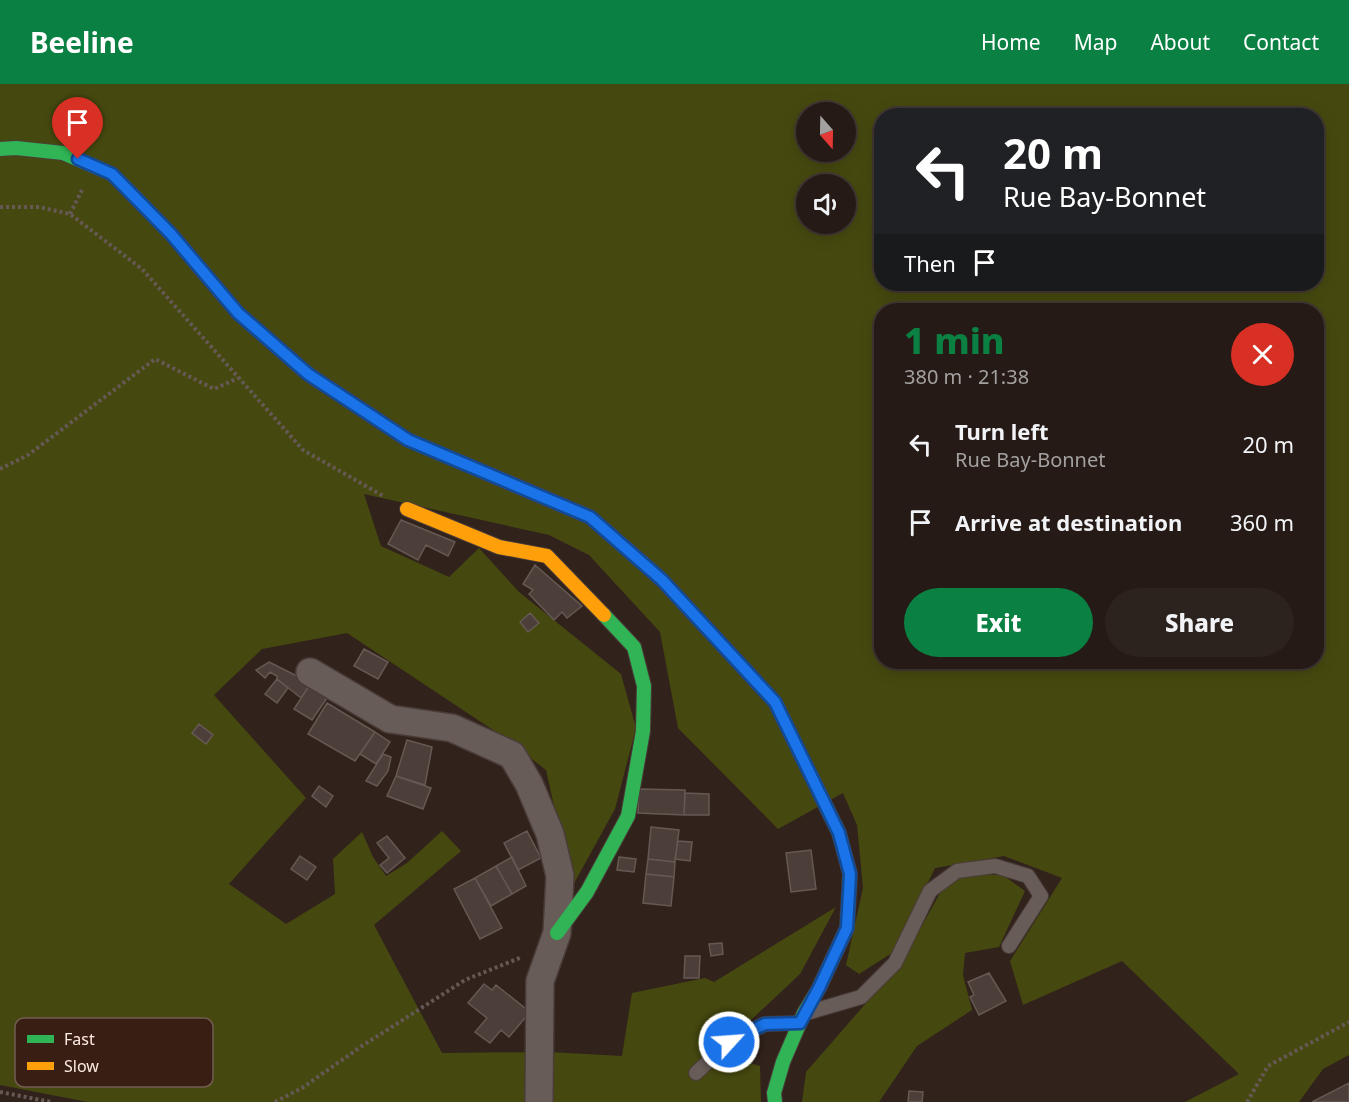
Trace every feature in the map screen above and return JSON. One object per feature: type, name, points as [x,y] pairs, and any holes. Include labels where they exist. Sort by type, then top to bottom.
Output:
[{"type":"main road","points":[[0,149],[16,148],[63,153],[112,174],[171,234],[238,313],[308,374],[408,440],[590,517],[662,580],[775,702],[839,833],[850,874],[847,928],[802,1018],[783,1062],[774,1093],[775,1102]]},
{"type":"main road","points":[[407,509],[499,547],[547,556],[634,646],[644,686],[643,731],[628,816],[587,892],[557,933]]},
{"type":"street","points":[[310,672],[390,719],[452,728],[512,754],[529,784],[550,834],[560,876],[557,933],[540,981],[539,1102]]},
{"type":"lane","points":[[696,1073],[729,1042],[765,1024],[802,1018],[861,997],[895,963],[930,891],[957,871],[995,866],[1028,876],[1041,896],[1009,946]]},
{"type":"path","points":[[0,207],[39,207],[70,214],[142,269],[303,450],[407,509]]},
{"type":"path","points":[[0,468],[28,455],[155,359],[214,389],[238,378]]},
{"type":"path","points":[[275,1102],[302,1088],[362,1046],[465,980],[525,956]]},
{"type":"path","points":[[1247,1102],[1268,1065],[1349,1022]]},
{"type":"path","points":[[0,1092],[51,1102]]},
{"type":"shaded area","points":[[0,84],[1349,84],[1349,1055],[1323,1069],[1299,1102],[1185,1102],[1239,1074],[1122,961],[1023,1005],[1010,961],[1062,878],[1004,856],[935,868],[895,951],[859,974],[846,965],[863,888],[857,825],[843,793],[778,829],[678,728],[660,632],[589,555],[549,535],[364,494],[381,546],[449,577],[479,548],[519,592],[621,674],[636,728],[615,809],[572,887],[546,770],[502,736],[347,633],[262,649],[214,695],[306,798],[229,884],[286,924],[335,894],[333,859],[362,832],[373,857],[386,876],[407,863],[442,831],[461,851],[374,925],[442,1053],[549,1052],[622,1056],[632,993],[705,978],[714,982],[836,907],[800,974],[717,1052],[760,1066],[761,1102],[88,1102],[0,1085]]},
{"type":"shaded area","points":[[963,875],[1003,875],[1025,891],[999,947],[965,953],[963,975],[972,1010],[917,1046],[879,1102],[802,1102],[806,1072],[901,963],[944,886]]},
{"type":"building","points":[[401,520],[455,542],[448,556],[426,545],[418,560],[388,544]]},
{"type":"building","points":[[535,565],[582,606],[567,618],[562,612],[554,620],[529,594],[533,590],[523,584]]},
{"type":"building","points":[[530,613],[539,623],[528,632],[520,622]]},
{"type":"building","points":[[364,649],[388,662],[378,679],[354,666]]},
{"type":"building","points":[[269,662],[311,683],[301,698],[277,679],[277,676],[270,672],[265,678],[256,670]]},
{"type":"building","points":[[277,679],[288,688],[277,703],[265,694]]},
{"type":"building","points":[[311,683],[329,695],[312,720],[294,709]]},
{"type":"building","points":[[327,703],[375,732],[355,761],[308,734]]},
{"type":"building","points":[[199,724],[213,735],[206,744],[192,733]]},
{"type":"building","points":[[375,732],[390,742],[376,764],[360,754]]},
{"type":"building","points":[[407,740],[432,747],[425,785],[396,776]]},
{"type":"building","points":[[383,754],[391,757],[388,771],[377,786],[366,781]]},
{"type":"building","points":[[396,776],[431,788],[423,809],[387,796]]},
{"type":"building","points":[[319,786],[333,796],[326,807],[312,796]]},
{"type":"building","points":[[639,789],[685,790],[684,815],[638,813]]},
{"type":"building","points":[[685,793],[709,794],[709,815],[684,815]]},
{"type":"building","points":[[651,827],[679,830],[675,862],[648,859]]},
{"type":"building","points":[[527,831],[541,858],[518,870],[504,843]]},
{"type":"building","points":[[387,836],[405,858],[387,873],[380,865],[389,858],[377,843]]},
{"type":"building","points":[[678,841],[692,842],[690,861],[675,859]]},
{"type":"building","points":[[811,850],[816,889],[791,892],[786,853]]},
{"type":"building","points":[[300,856],[316,867],[307,880],[291,869]]},
{"type":"building","points":[[512,857],[526,886],[512,894],[496,866]]},
{"type":"building","points":[[619,857],[636,859],[634,872],[617,870]]},
{"type":"building","points":[[648,859],[675,862],[674,877],[646,874]]},
{"type":"building","points":[[496,866],[512,894],[491,906],[475,878]]},
{"type":"building","points":[[646,874],[674,877],[671,906],[643,903]]},
{"type":"building","points":[[475,878],[502,928],[480,939],[454,889]]},
{"type":"building","points":[[722,943],[723,954],[711,956],[709,944]]},
{"type":"building","points":[[685,956],[700,956],[699,978],[684,978]]},
{"type":"building","points":[[989,973],[1006,1001],[979,1015],[970,997],[974,995],[968,982]]},
{"type":"building","points":[[484,984],[492,990],[496,985],[530,1012],[509,1037],[501,1030],[490,1043],[475,1032],[487,1018],[468,1003]]},
{"type":"building","points":[[1349,1083],[1349,1102],[1312,1102]]},
{"type":"building","points":[[909,1091],[923,1092],[922,1102],[908,1102]]},
{"type":"traffic: fast","points":[[0,149],[16,148],[63,153],[112,174],[171,234],[238,313],[308,374],[408,440],[486,473]]},
{"type":"traffic: fast","points":[[643,563],[662,580],[775,702],[839,833],[850,874],[847,928],[819,988],[804,1013],[783,1062],[774,1093],[775,1102]]},
{"type":"traffic: fast","points":[[557,933],[587,892],[628,816],[643,731],[644,686],[634,647],[604,615]]},
{"type":"traffic: slow","points":[[486,473],[590,517],[643,563]]},
{"type":"traffic: slow","points":[[407,509],[499,547],[547,556],[604,615]]},
{"type":"route","points":[[78,159],[112,174],[171,234],[238,313],[308,374],[408,440],[590,517],[662,580],[775,702],[839,833],[850,874],[847,928],[800,1023],[765,1024],[729,1042]]}]
